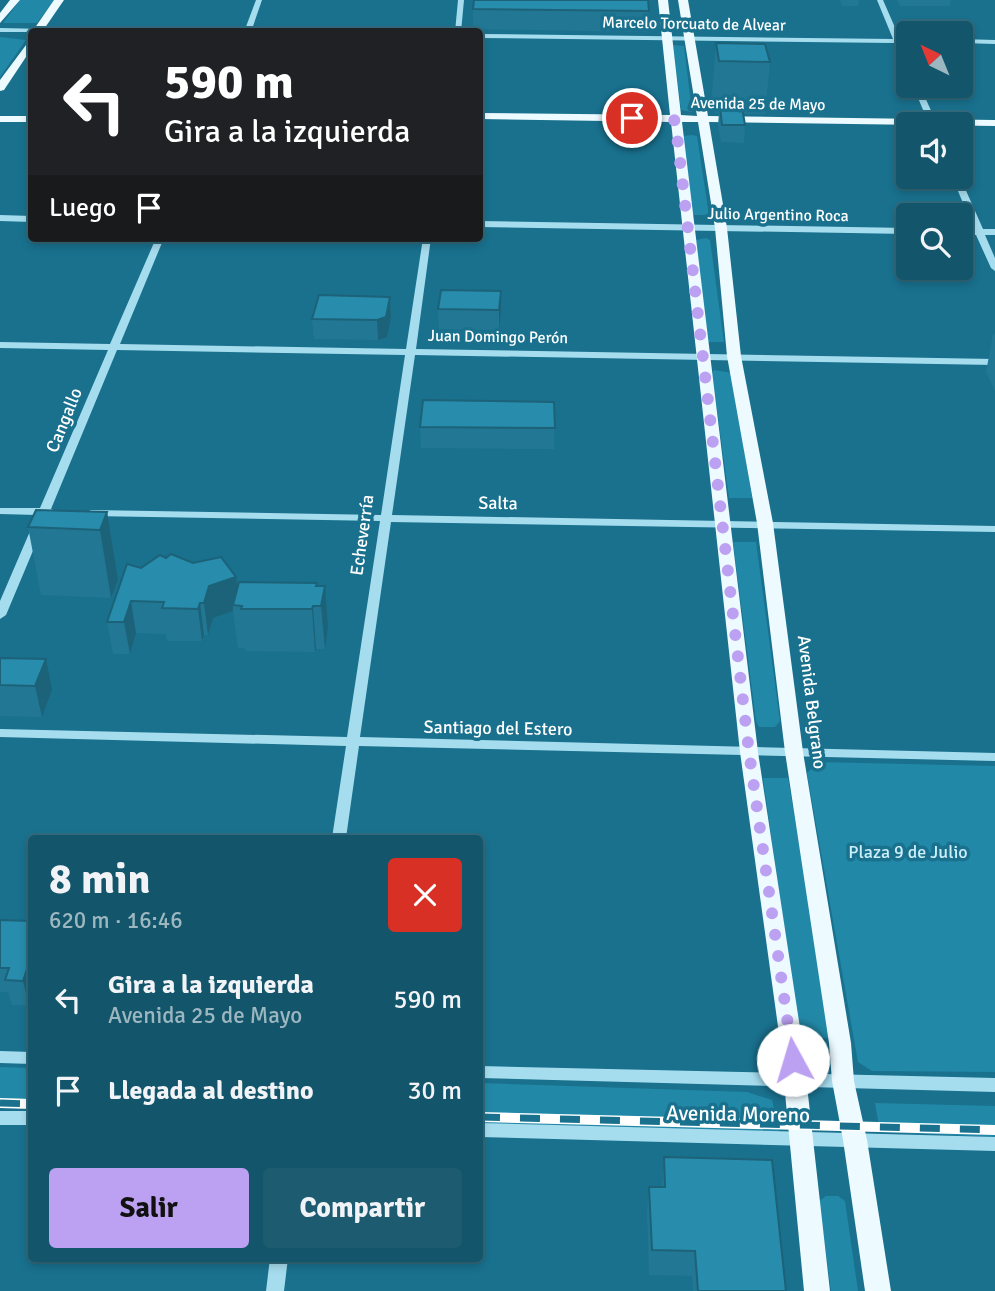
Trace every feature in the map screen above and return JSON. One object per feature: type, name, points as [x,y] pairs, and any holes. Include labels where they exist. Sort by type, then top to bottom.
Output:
[{"type":"main road","points":[[0,20],[15,0]]},
{"type":"main road","points":[[39,28],[59,0]]},
{"type":"main road","points":[[663,0],[749,752],[795,1079],[817,1291]]},
{"type":"main road","name":"Avenida Belgrano","points":[[683,0],[701,123],[721,228],[734,356],[765,523],[794,752],[840,1043],[843,1081],[855,1140],[878,1291]]},
{"type":"main road","points":[[0,88],[28,46]]},
{"type":"main road","points":[[0,110],[28,111]]},
{"type":"main road","name":"Avenida 25 de Mayo","points":[[483,116],[675,123]]},
{"type":"main road","points":[[0,119],[28,119]]},
{"type":"main road","name":"Avenida 25 de Mayo","points":[[701,123],[896,129]]},
{"type":"main road","name":"Avenida 25 de Mayo","points":[[483,124],[896,123]]},
{"type":"main road","name":"Avenida 25 de Mayo","points":[[973,123],[995,123]]},
{"type":"main road","points":[[973,130],[995,130]]},
{"type":"street","points":[[248,28],[259,0]]},
{"type":"street","points":[[458,28],[461,0]]},
{"type":"street","points":[[880,0],[896,36]]},
{"type":"street","points":[[0,30],[28,31]]},
{"type":"street","name":"Marcelo Torcuato de Alvear","points":[[483,36],[896,41]]},
{"type":"street","points":[[973,41],[995,42]]},
{"type":"street","points":[[961,189],[995,268]]},
{"type":"street","points":[[0,218],[28,219]]},
{"type":"street","name":"Julio Argentino Roca","points":[[483,224],[896,231]]},
{"type":"street","points":[[973,232],[995,232]]},
{"type":"street","name":"Cangallo","points":[[0,615],[158,242]]},
{"type":"street","name":"Echeverría","points":[[339,835],[426,242]]},
{"type":"street","name":"Juan Domingo Perón","points":[[0,345],[995,362]]},
{"type":"street","name":"Salta","points":[[0,511],[995,528]]},
{"type":"street","name":"Santiago del Estero","points":[[0,733],[995,757]]},
{"type":"street","points":[[0,1057],[28,1058]]},
{"type":"street","name":"Avenida Moreno","points":[[483,1072],[995,1085]]},
{"type":"street","points":[[0,1118],[28,1118]]},
{"type":"street","name":"Avenida Moreno","points":[[483,1130],[995,1144]]},
{"type":"street","points":[[275,1291],[279,1262]]},
{"type":"green space","points":[[20,0],[54,0],[37,23],[3,23]]},
{"type":"green space","points":[[0,37],[26,40],[0,77]]},
{"type":"green space","points":[[673,45],[684,46],[692,112],[681,110]]},
{"type":"green space","points":[[683,136],[697,136],[709,215],[692,215]]},
{"type":"green space","points":[[696,240],[710,240],[724,342],[708,342]]},
{"type":"green space","points":[[714,370],[732,373],[752,498],[729,498],[712,373]]},
{"type":"green space","points":[[733,542],[756,542],[780,721],[775,727],[759,727],[756,721]]},
{"type":"green space","name":"Plaza 9 de Julio","points":[[818,762],[995,766],[995,1072],[872,1071],[858,1062],[807,773]]},
{"type":"green space","points":[[763,778],[788,778],[832,1038],[800,1039]]},
{"type":"green space","points":[[0,1067],[28,1068],[28,1108],[0,1108]]},
{"type":"green space","points":[[483,1083],[747,1092],[772,1100],[780,1134],[483,1125]]},
{"type":"green space","points":[[875,1103],[995,1106],[995,1137],[880,1132]]},
{"type":"green space","points":[[826,1196],[838,1196],[845,1201],[858,1291],[831,1291],[819,1201]]},
{"type":"building","points":[[474,0],[648,0],[649,11],[473,9]]},
{"type":"building","points":[[716,43],[765,44],[770,62],[719,61]]},
{"type":"building","points":[[720,107],[742,107],[745,125],[722,125]]},
{"type":"building","points":[[441,290],[501,291],[499,310],[438,309]]},
{"type":"building","points":[[319,295],[390,297],[386,317],[377,320],[312,319]]},
{"type":"building","points":[[423,400],[554,402],[555,428],[420,427]]},
{"type":"building","points":[[36,510],[107,512],[100,530],[28,527]]},
{"type":"building","points":[[171,554],[193,563],[221,557],[236,577],[209,586],[204,603],[200,603],[198,609],[162,608],[164,602],[131,601],[124,622],[107,622],[127,564],[141,568],[160,555],[166,558]]},
{"type":"building","points":[[239,582],[317,583],[316,586],[325,586],[321,606],[313,606],[312,609],[241,609],[242,606],[233,605]]},
{"type":"building","points":[[0,658],[46,659],[35,686],[0,685]]},
{"type":"building","points":[[0,920],[28,921],[28,966],[23,981],[5,980],[9,968],[0,968]]},
{"type":"building","points":[[664,1157],[772,1160],[786,1291],[698,1291],[695,1251],[652,1250],[649,1187],[665,1187]]},
{"type":"railway","points":[[0,1103],[28,1104]]},
{"type":"railway","points":[[483,1117],[995,1130]]},
{"type":"route","points":[[632,118],[674,119],[676,127],[749,752],[793,1060]]}]
